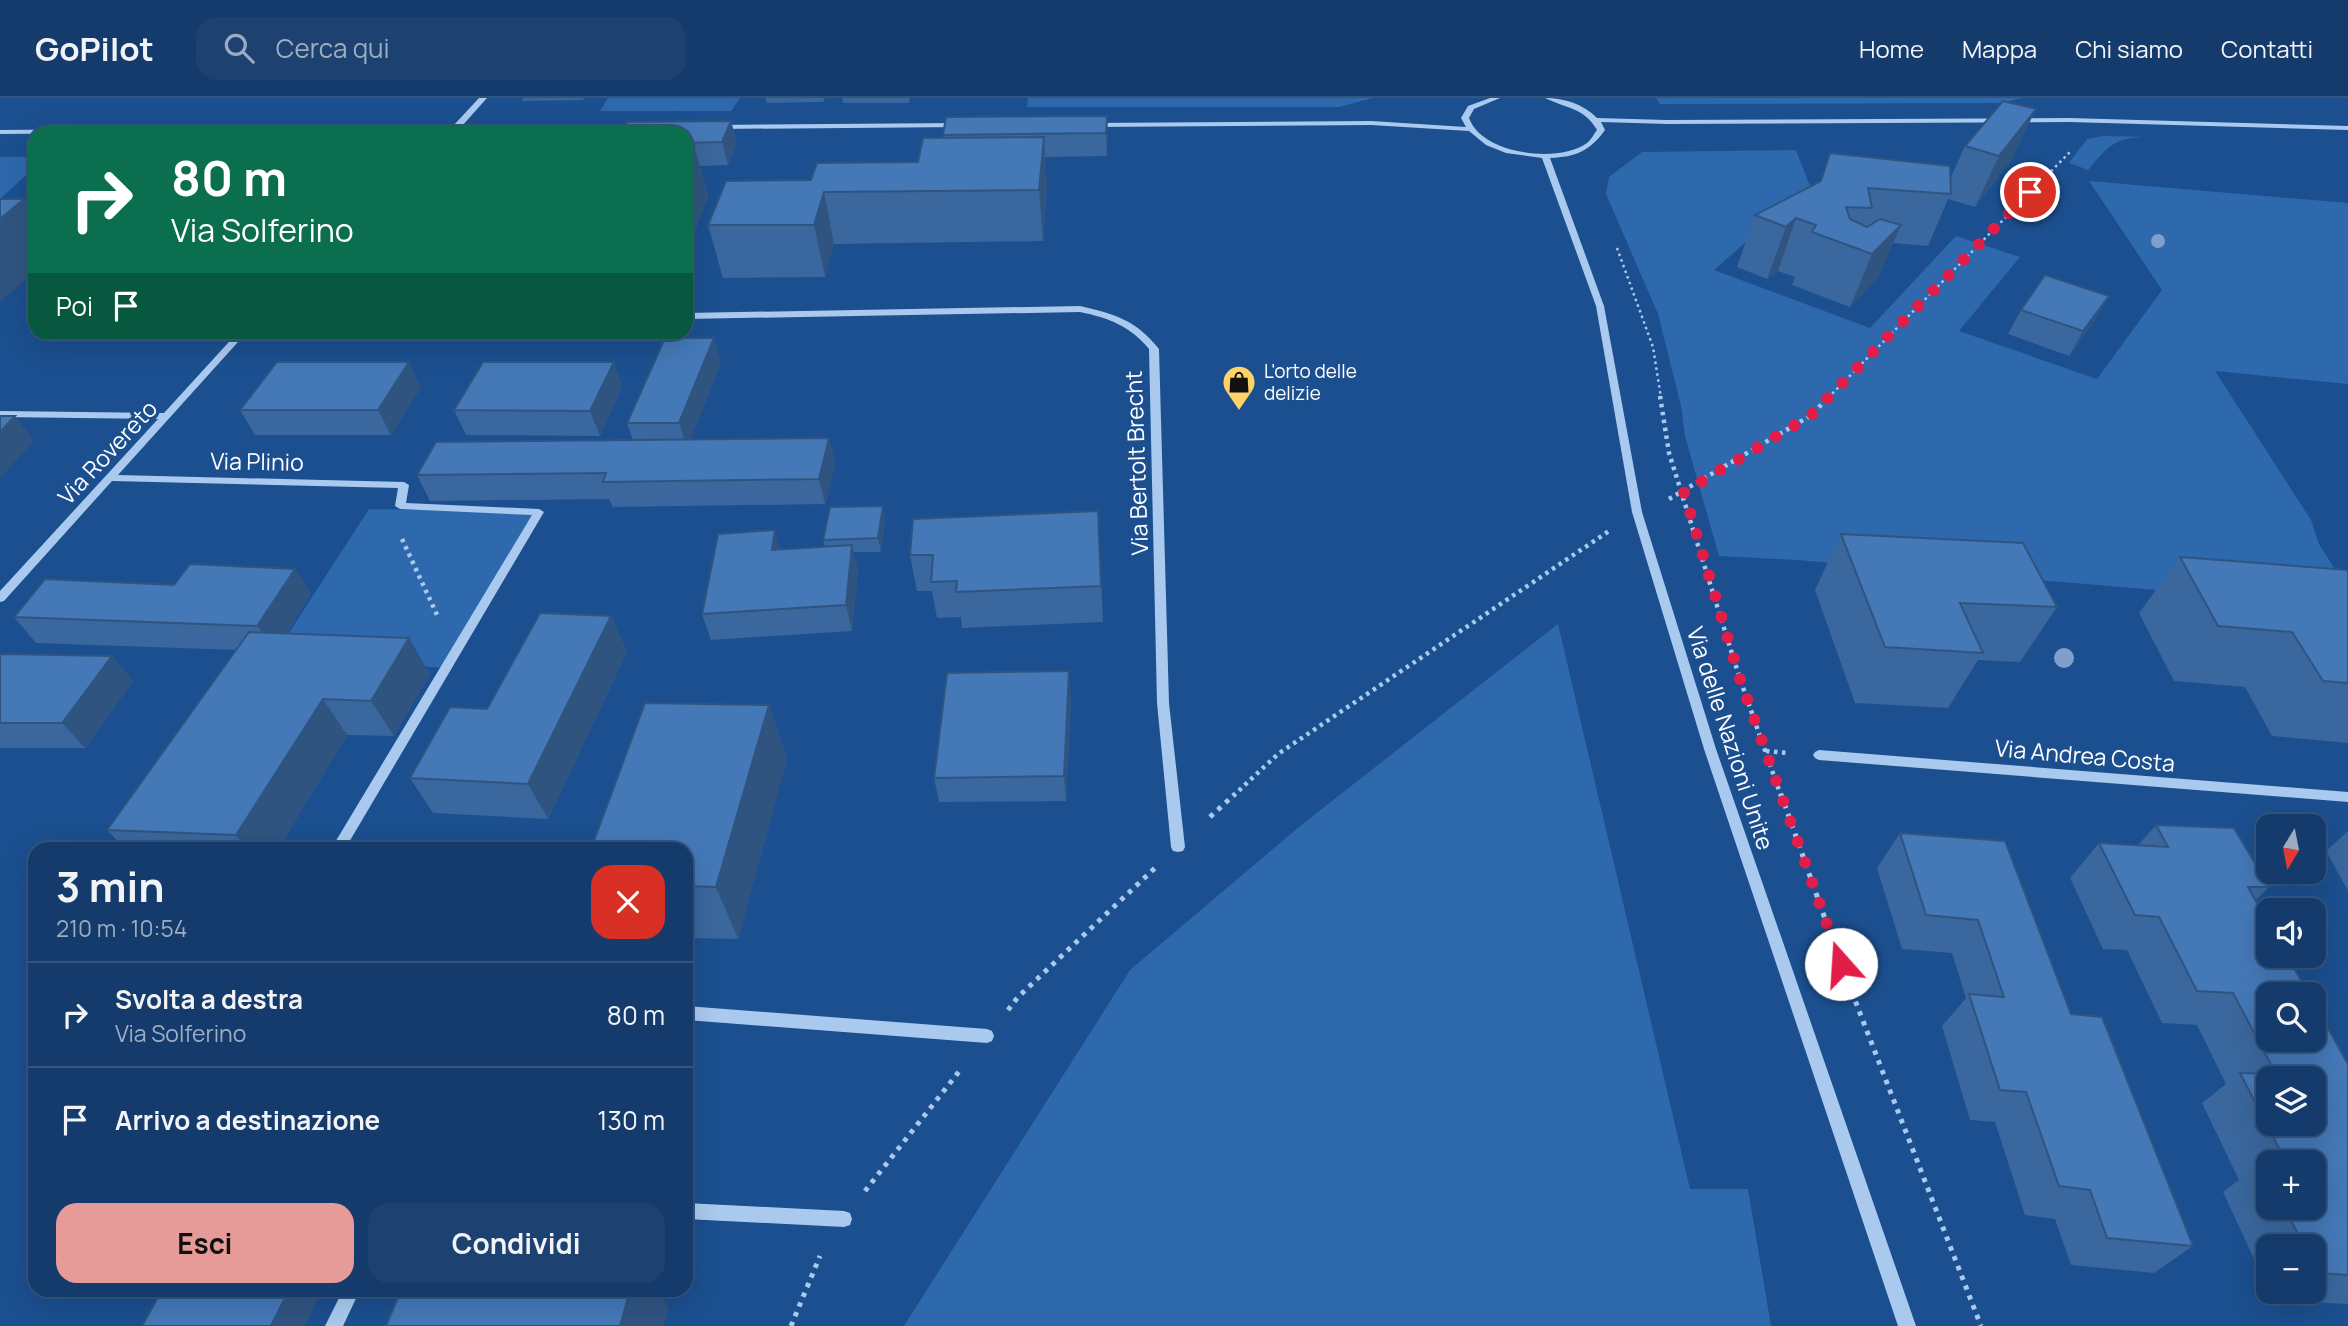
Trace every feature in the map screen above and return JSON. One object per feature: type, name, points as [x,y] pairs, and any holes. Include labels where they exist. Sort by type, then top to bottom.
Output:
[{"type":"street","points":[[458,126],[483,98]]},
{"type":"street","points":[[1496,98],[1471,108],[1465,118],[1468,129],[1478,139],[1496,148],[1545,156],[1568,154],[1586,148],[1598,140],[1601,130],[1597,120],[1584,110],[1549,98]]},
{"type":"street","points":[[1597,120],[2069,120],[2348,128]]},
{"type":"street","points":[[1074,125],[1371,123],[1468,129]]},
{"type":"street","points":[[706,127],[964,125]]},
{"type":"street","points":[[0,132],[28,132]]},
{"type":"street","name":"Via delle Nazioni Unite","points":[[1545,156],[1600,306],[1637,512],[1719,775],[1907,1326]]},
{"type":"street","name":"Via Bertolt Brecht","points":[[693,316],[1080,309],[1113,316],[1139,330],[1154,349],[1163,702],[1178,847]]},
{"type":"street","name":"Via Rovereto","points":[[0,598],[4,588],[236,340]]},
{"type":"street","points":[[0,414],[166,416]]},
{"type":"street","name":"Via Plinio","points":[[109,478],[404,485]]},
{"type":"street","points":[[342,842],[539,512],[400,506],[404,485]]},
{"type":"street","name":"Via Andrea Costa","points":[[1819,755],[2348,797]]},
{"type":"street","points":[[693,1014],[987,1036]]},
{"type":"street","points":[[693,1211],[844,1219]]},
{"type":"street","points":[[334,1326],[348,1297]]},
{"type":"path","points":[[1684,492],[1810,416],[2076,146]]},
{"type":"path","points":[[1615,242],[1653,347],[1669,453],[1684,492],[1740,679],[1841,964],[1981,1326]]},
{"type":"path","points":[[400,506],[402,538],[455,652]]},
{"type":"shaded area","points":[[608,98],[740,98],[731,111],[600,111]]},
{"type":"shaded area","points":[[1028,98],[1373,98],[1339,107],[1027,107]]},
{"type":"shaded area","points":[[1656,98],[2022,98],[2001,103],[1660,104]]},
{"type":"shaded area","points":[[2103,136],[2148,137],[2137,137],[2113,144],[2088,170],[2069,163],[2087,139]]},
{"type":"shaded area","points":[[1796,150],[1810,186],[1714,270],[1870,328],[1956,236],[2020,257],[1959,331],[2097,379],[2162,290],[2089,181],[2348,203],[2348,384],[2215,371],[2311,520],[2319,544],[2348,590],[2348,606],[1797,560],[1719,556],[1685,436],[1681,406],[1658,314],[1606,194],[1609,177],[1642,152]]},
{"type":"shaded area","points":[[0,157],[28,157],[28,173],[0,199]]},
{"type":"shaded area","points":[[369,509],[539,512],[446,668],[274,656]]},
{"type":"shaded area","points":[[1558,624],[1690,1189],[1748,1189],[1771,1326],[904,1326],[1130,970],[1300,826]]},
{"type":"building","points":[[2003,101],[2036,109],[1999,156],[1965,146]]},
{"type":"building","points":[[1107,116],[1106,133],[943,135],[946,117]]},
{"type":"building","points":[[731,121],[722,142],[693,143],[693,126],[625,126],[627,122]]},
{"type":"building","points":[[1044,137],[1039,190],[824,192],[814,225],[708,225],[726,181],[811,180],[817,163],[918,162],[923,138]]},
{"type":"building","points":[[1830,153],[1950,166],[1951,194],[1868,188],[1872,208],[1846,207],[1850,219],[1867,227],[1880,219],[1901,225],[1872,254],[1812,232],[1816,225],[1796,218],[1786,227],[1755,215],[1821,181]]},
{"type":"building","points":[[0,199],[24,199],[0,219]]},
{"type":"building","points":[[2045,275],[2109,296],[2083,331],[2021,310]]},
{"type":"building","points":[[714,338],[679,423],[627,423],[664,340]]},
{"type":"building","points":[[277,362],[409,362],[378,410],[240,410]]},
{"type":"building","points":[[483,362],[614,362],[590,411],[454,410]]},
{"type":"building","points":[[0,416],[15,416],[0,432]]},
{"type":"building","points":[[829,438],[819,479],[603,482],[606,473],[417,475],[436,442]]},
{"type":"building","points":[[883,506],[878,538],[823,540],[830,507]]},
{"type":"building","points":[[1098,511],[1101,586],[956,592],[957,581],[931,582],[933,555],[910,555],[913,519]]},
{"type":"building","points":[[775,530],[772,550],[852,545],[846,605],[702,614],[718,534]]},
{"type":"building","points":[[1841,534],[2023,543],[2057,607],[1960,603],[1983,653],[1885,647]]},
{"type":"building","points":[[2180,557],[2348,570],[2348,683],[2323,681],[2292,632],[2218,626]]},
{"type":"building","points":[[190,564],[295,569],[257,626],[14,617],[45,579],[174,585]]},
{"type":"building","points":[[540,613],[611,616],[528,784],[410,778],[450,707],[487,709]]},
{"type":"building","points":[[249,632],[409,638],[371,701],[323,699],[236,835],[107,830]]},
{"type":"building","points":[[0,654],[112,656],[62,723],[0,723]]},
{"type":"building","points":[[1069,671],[1064,776],[934,778],[947,673]]},
{"type":"building","points":[[645,703],[769,705],[716,887],[693,886],[693,842],[594,842]]},
{"type":"building","points":[[2156,825],[2234,828],[2256,865],[2256,884],[2267,884],[2269,887],[2248,887],[2256,901],[2256,968],[2294,968],[2302,982],[2256,982],[2256,1036],[2233,993],[2197,991],[2159,917],[2135,915],[2099,843],[2168,847]]},
{"type":"building","points":[[1900,833],[2005,841],[2071,1014],[2102,1017],[2193,1246],[2107,1238],[2090,1190],[2059,1186],[2026,1092],[2000,1090],[1969,994],[2004,997],[1978,920],[1926,915]]},
{"type":"building","points":[[2326,1025],[2348,1064],[2348,1275],[2326,1274],[2326,1234],[2298,1234],[2291,1220],[2326,1220],[2326,1150],[2280,1150],[2273,1136],[2326,1136],[2326,1066],[2272,1066],[2264,1052],[2326,1052]]},
{"type":"building","points":[[2240,1073],[2256,1073],[2256,1104]]},
{"type":"building","points":[[158,1297],[286,1297],[271,1326],[142,1326]]},
{"type":"building","points":[[398,1297],[628,1297],[620,1326],[386,1326]]},
{"type":"place","name":"L'orto delle delizie","points":[[1239,412]]},
{"type":"route","points":[[1841,964],[1740,679],[1684,492],[1810,416],[2030,192]]}]
